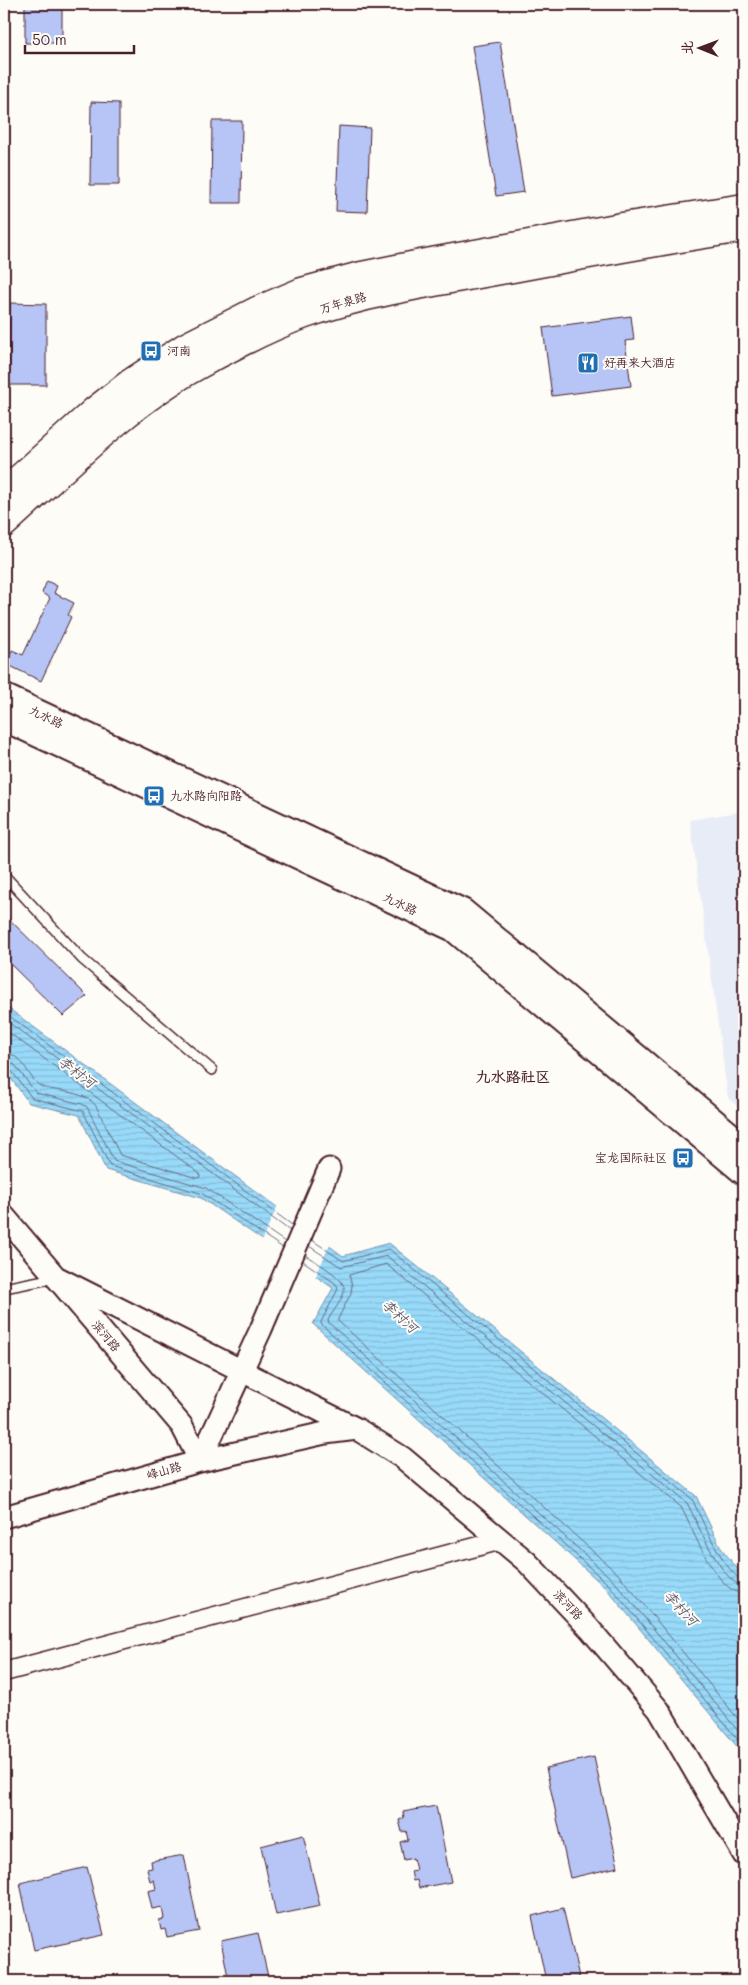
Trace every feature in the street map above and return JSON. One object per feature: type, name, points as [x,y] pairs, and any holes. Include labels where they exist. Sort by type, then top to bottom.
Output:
[{"type":"main road","name":"万年泉路","points":[[4,493],[95,410],[131,383],[186,347],[257,311],[302,292],[357,277],[421,264],[622,227],[744,208]]},
{"type":"main road","name":"万年泉路","points":[[4,523],[107,430],[138,405],[196,366],[260,333],[305,314],[360,298],[430,283],[657,241],[744,228]]},
{"type":"main road","name":"九水路","points":[[4,697],[463,912],[744,1147]]},
{"type":"main road","name":"九水路","points":[[4,718],[453,928],[744,1172]]},
{"type":"street","points":[[200,1461],[261,1329],[329,1169]]},
{"type":"street","name":"滨河路","points":[[4,1216],[182,1426],[200,1461]]},
{"type":"street","name":"滨河路","points":[[56,1277],[357,1429],[403,1458],[502,1540],[527,1562],[590,1628],[659,1710],[744,1855]]},
{"type":"street","name":"峰山路","points":[[4,1517],[200,1461],[325,1433],[357,1429]]},
{"type":"street","points":[[4,1672],[502,1540]]},
{"type":"lane","points":[[4,875],[82,959],[212,1070]]},
{"type":"lane","points":[[4,1288],[56,1277]]},
{"type":"shaded area","points":[[744,811],[744,1112],[728,1098],[690,820]]},
{"type":"water","name":"李村河","points":[[4,1005],[343,1256],[389,1243],[696,1496],[721,1548],[744,1577],[744,1755],[606,1588],[313,1324],[333,1288],[201,1198],[106,1170],[79,1115],[29,1103],[4,1069]]},
{"type":"pier","points":[[278,1205],[330,1244],[315,1278],[261,1242]]},
{"type":"building","points":[[25,4],[62,4],[62,43],[25,43]]},
{"type":"building","points":[[500,42],[524,192],[496,196],[472,46]]},
{"type":"building","points":[[91,102],[119,103],[119,185],[90,185]]},
{"type":"building","points":[[212,121],[242,121],[241,203],[211,203]]},
{"type":"building","points":[[339,126],[370,128],[367,212],[336,211]]},
{"type":"building","points":[[10,303],[46,304],[46,385],[9,385]]},
{"type":"building","name":"好再来大酒店","points":[[631,316],[634,340],[625,341],[631,386],[552,396],[543,328]]},
{"type":"building","points":[[47,581],[57,586],[54,593],[74,603],[68,615],[71,617],[41,681],[6,664],[12,650],[23,655],[50,598],[42,593]]},
{"type":"building","points":[[4,914],[87,996],[63,1016],[4,958]]},
{"type":"building","points":[[594,1757],[618,1867],[570,1878],[546,1768]]},
{"type":"building","points":[[436,1806],[451,1882],[419,1888],[417,1880],[413,1881],[411,1871],[416,1870],[413,1858],[404,1860],[400,1842],[408,1840],[406,1831],[402,1832],[399,1820],[404,1818],[403,1812]]},
{"type":"building","points":[[303,1835],[320,1906],[276,1915],[261,1846]]},
{"type":"building","points":[[184,1855],[199,1931],[167,1937],[165,1929],[161,1930],[159,1920],[164,1919],[162,1907],[152,1909],[148,1891],[156,1889],[154,1880],[150,1881],[147,1869],[152,1868],[151,1861]]},
{"type":"building","points":[[87,1867],[104,1935],[34,1950],[20,1883]]},
{"type":"building","points":[[563,1908],[580,1981],[546,1981],[532,1916]]},
{"type":"building","points":[[258,1933],[269,1981],[223,1981],[222,1978],[228,1977],[221,1941]]},
{"type":"place","name":"河南","points":[[151,351]]},
{"type":"place","name":"好再来大酒店","points":[[588,363]]},
{"type":"place","name":"九水路向阳路","points":[[154,796]]},
{"type":"place","name":"宝龙国际社区","points":[[683,1158]]},
{"type":"district","name":"九水路社区","points":[[513,1077]]}]
